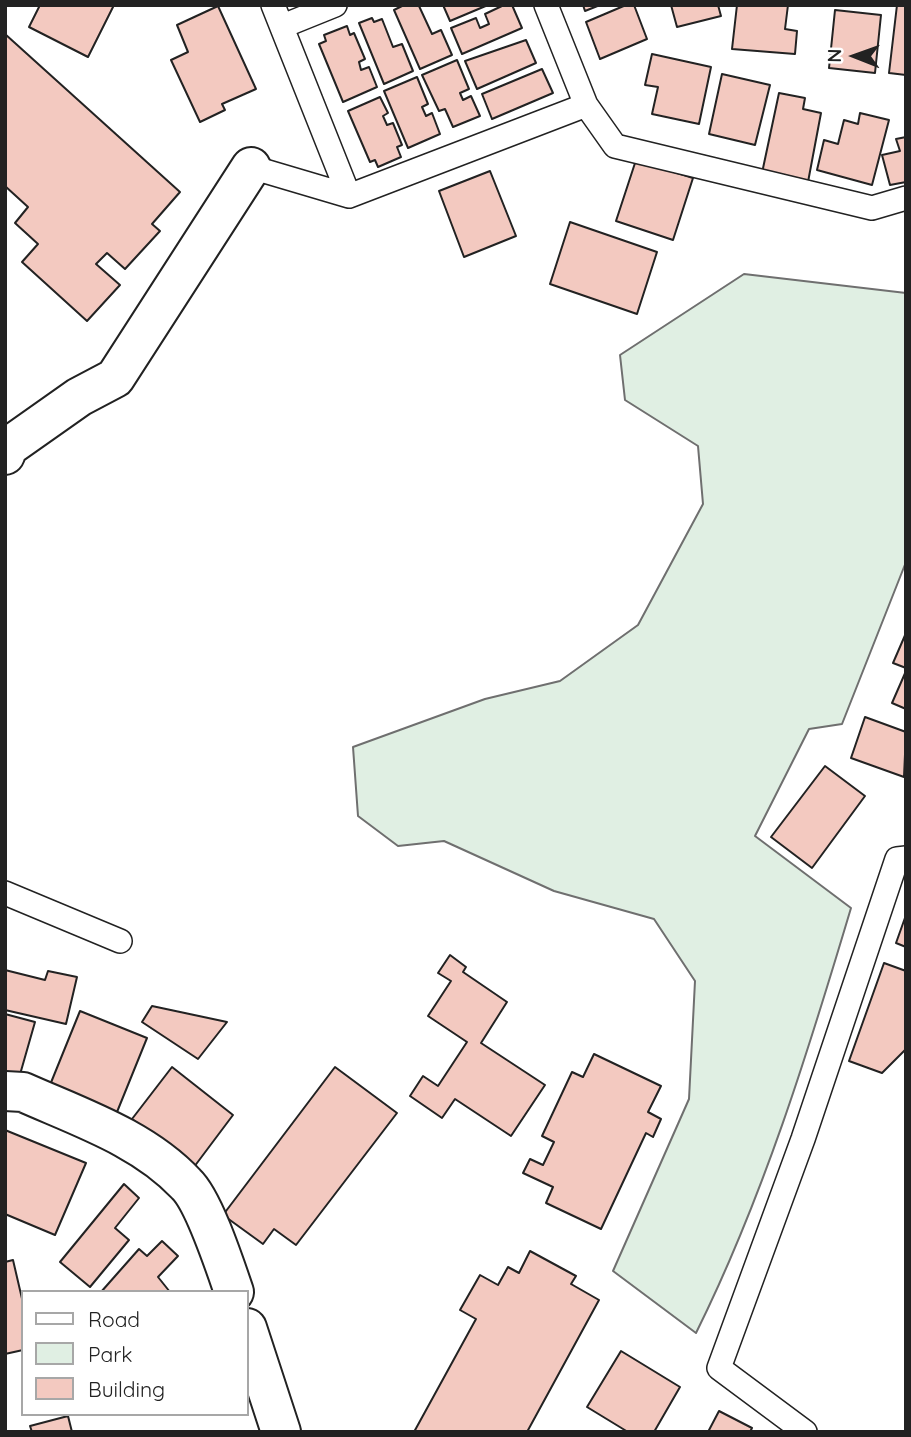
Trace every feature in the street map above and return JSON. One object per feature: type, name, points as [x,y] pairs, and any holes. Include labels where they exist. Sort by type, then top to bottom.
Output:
[{"type":"street","points":[[5,455],[8,447],[79,397],[116,378],[251,167]]},
{"type":"street","points":[[5,1091],[23,1092],[134,1142],[188,1185],[214,1238],[233,1290]]},
{"type":"street","points":[[248,1331],[281,1432]]},
{"type":"lane","points":[[273,5],[349,196]]},
{"type":"lane","points":[[283,26],[335,5]]},
{"type":"lane","points":[[546,5],[586,105],[615,146],[872,208],[906,198]]},
{"type":"lane","points":[[251,167],[349,196],[586,105]]},
{"type":"lane","points":[[805,1432],[719,1368],[803,1139],[897,859],[906,858]]},
{"type":"lane","points":[[5,893],[120,942]]},
{"type":"green space","points":[[744,274],[906,293],[906,562],[842,724],[809,729],[755,836],[851,908],[801,1070],[763,1177],[696,1333],[613,1271],[689,1099],[695,981],[654,919],[554,891],[444,841],[398,846],[358,816],[353,747],[485,699],[560,681],[638,625],[703,504],[698,446],[625,400],[620,355]]},
{"type":"building","points":[[40,5],[114,5],[88,57],[29,27]]},
{"type":"building","points":[[404,5],[419,6],[432,34],[441,30],[452,55],[420,69],[394,10]]},
{"type":"building","points":[[443,5],[488,5],[450,21]]},
{"type":"building","points":[[504,5],[512,5],[522,28],[462,54],[451,28],[476,18],[480,28],[489,24],[485,14]]},
{"type":"building","points":[[583,5],[600,5],[585,11]]},
{"type":"building","points":[[626,5],[634,5],[647,39],[600,59],[586,22]]},
{"type":"building","points":[[671,5],[718,5],[721,16],[677,27]]},
{"type":"building","points":[[737,5],[788,5],[785,29],[797,31],[795,54],[732,49]]},
{"type":"building","points":[[897,5],[906,6],[906,75],[889,73]]},
{"type":"building","points":[[218,6],[256,89],[222,104],[225,110],[200,122],[171,60],[188,52],[177,25]]},
{"type":"building","points":[[835,10],[881,15],[875,73],[829,68]]},
{"type":"building","points":[[372,18],[374,22],[382,19],[393,47],[402,44],[413,71],[384,84],[359,23]]},
{"type":"building","points":[[347,26],[350,35],[354,33],[365,59],[359,62],[361,70],[369,67],[377,87],[343,102],[319,44],[326,41],[324,35]]},
{"type":"building","points":[[5,34],[180,192],[152,224],[160,231],[125,269],[107,253],[96,264],[120,285],[87,321],[22,262],[38,244],[15,223],[28,207],[5,186]]},
{"type":"building","points":[[526,40],[536,63],[477,89],[465,61]]},
{"type":"building","points":[[652,54],[711,67],[699,124],[652,114],[658,87],[645,85]]},
{"type":"building","points":[[457,60],[469,89],[460,93],[463,100],[471,96],[480,116],[453,127],[445,109],[439,111],[422,75]]},
{"type":"building","points":[[542,69],[553,93],[492,119],[482,94]]},
{"type":"building","points":[[722,74],[770,85],[755,145],[709,134]]},
{"type":"building","points":[[417,77],[428,104],[422,107],[426,116],[432,113],[440,134],[408,148],[384,91]]},
{"type":"building","points":[[779,93],[805,98],[803,109],[821,113],[808,182],[762,173]]},
{"type":"building","points":[[380,97],[388,113],[383,116],[387,125],[393,123],[402,145],[397,147],[401,157],[378,167],[375,160],[370,162],[348,111]]},
{"type":"building","points":[[860,113],[889,120],[872,185],[817,170],[824,140],[838,144],[844,120],[858,124]]},
{"type":"building","points":[[906,137],[906,182],[890,185],[882,155],[900,151],[896,139]]},
{"type":"building","points":[[636,160],[693,178],[673,240],[616,221]]},
{"type":"building","points":[[490,171],[516,236],[464,257],[439,191]]},
{"type":"building","points":[[570,222],[657,252],[637,314],[550,284]]},
{"type":"building","points":[[906,633],[906,668],[893,663]]},
{"type":"building","points":[[906,671],[906,709],[892,703]]},
{"type":"building","points":[[865,717],[906,732],[904,777],[851,758]]},
{"type":"building","points":[[825,766],[865,796],[812,868],[771,837]]},
{"type":"building","points":[[906,915],[906,947],[896,943]]},
{"type":"building","points":[[450,955],[466,967],[463,972],[507,1002],[481,1043],[545,1085],[511,1136],[455,1099],[442,1118],[410,1096],[423,1076],[438,1086],[467,1042],[428,1016],[451,981],[438,973]]},
{"type":"building","points":[[884,963],[906,971],[906,1049],[882,1073],[849,1061]]},
{"type":"building","points":[[5,970],[45,980],[48,971],[77,977],[66,1024],[5,1010]]},
{"type":"building","points":[[152,1006],[227,1022],[198,1059],[142,1022]]},
{"type":"building","points":[[80,1011],[147,1038],[117,1112],[50,1085]]},
{"type":"building","points":[[5,1014],[35,1022],[19,1078],[5,1074]]},
{"type":"building","points":[[594,1054],[661,1086],[648,1112],[661,1119],[653,1137],[646,1133],[601,1229],[546,1203],[553,1187],[523,1173],[530,1159],[543,1165],[554,1142],[542,1136],[572,1072],[583,1077]]},
{"type":"building","points":[[172,1067],[233,1115],[194,1167],[132,1119]]},
{"type":"building","points":[[335,1067],[397,1113],[296,1245],[274,1229],[263,1244],[223,1215]]},
{"type":"building","points":[[5,1130],[86,1163],[55,1235],[5,1214]]},
{"type":"building","points":[[124,1184],[139,1198],[115,1228],[129,1240],[90,1287],[60,1262]]},
{"type":"building","points":[[162,1241],[178,1256],[158,1277],[168,1290],[103,1290],[139,1249],[147,1256]]},
{"type":"building","points":[[530,1251],[576,1276],[571,1284],[599,1300],[527,1432],[414,1432],[476,1319],[460,1310],[480,1275],[498,1285],[508,1267],[519,1273]]},
{"type":"building","points":[[13,1260],[21,1294],[21,1350],[5,1354],[5,1262]]},
{"type":"building","points":[[621,1351],[680,1387],[654,1432],[628,1432],[587,1407]]},
{"type":"building","points":[[719,1411],[752,1428],[750,1432],[708,1432]]},
{"type":"building","points":[[68,1416],[72,1432],[32,1432],[30,1426]]}]
